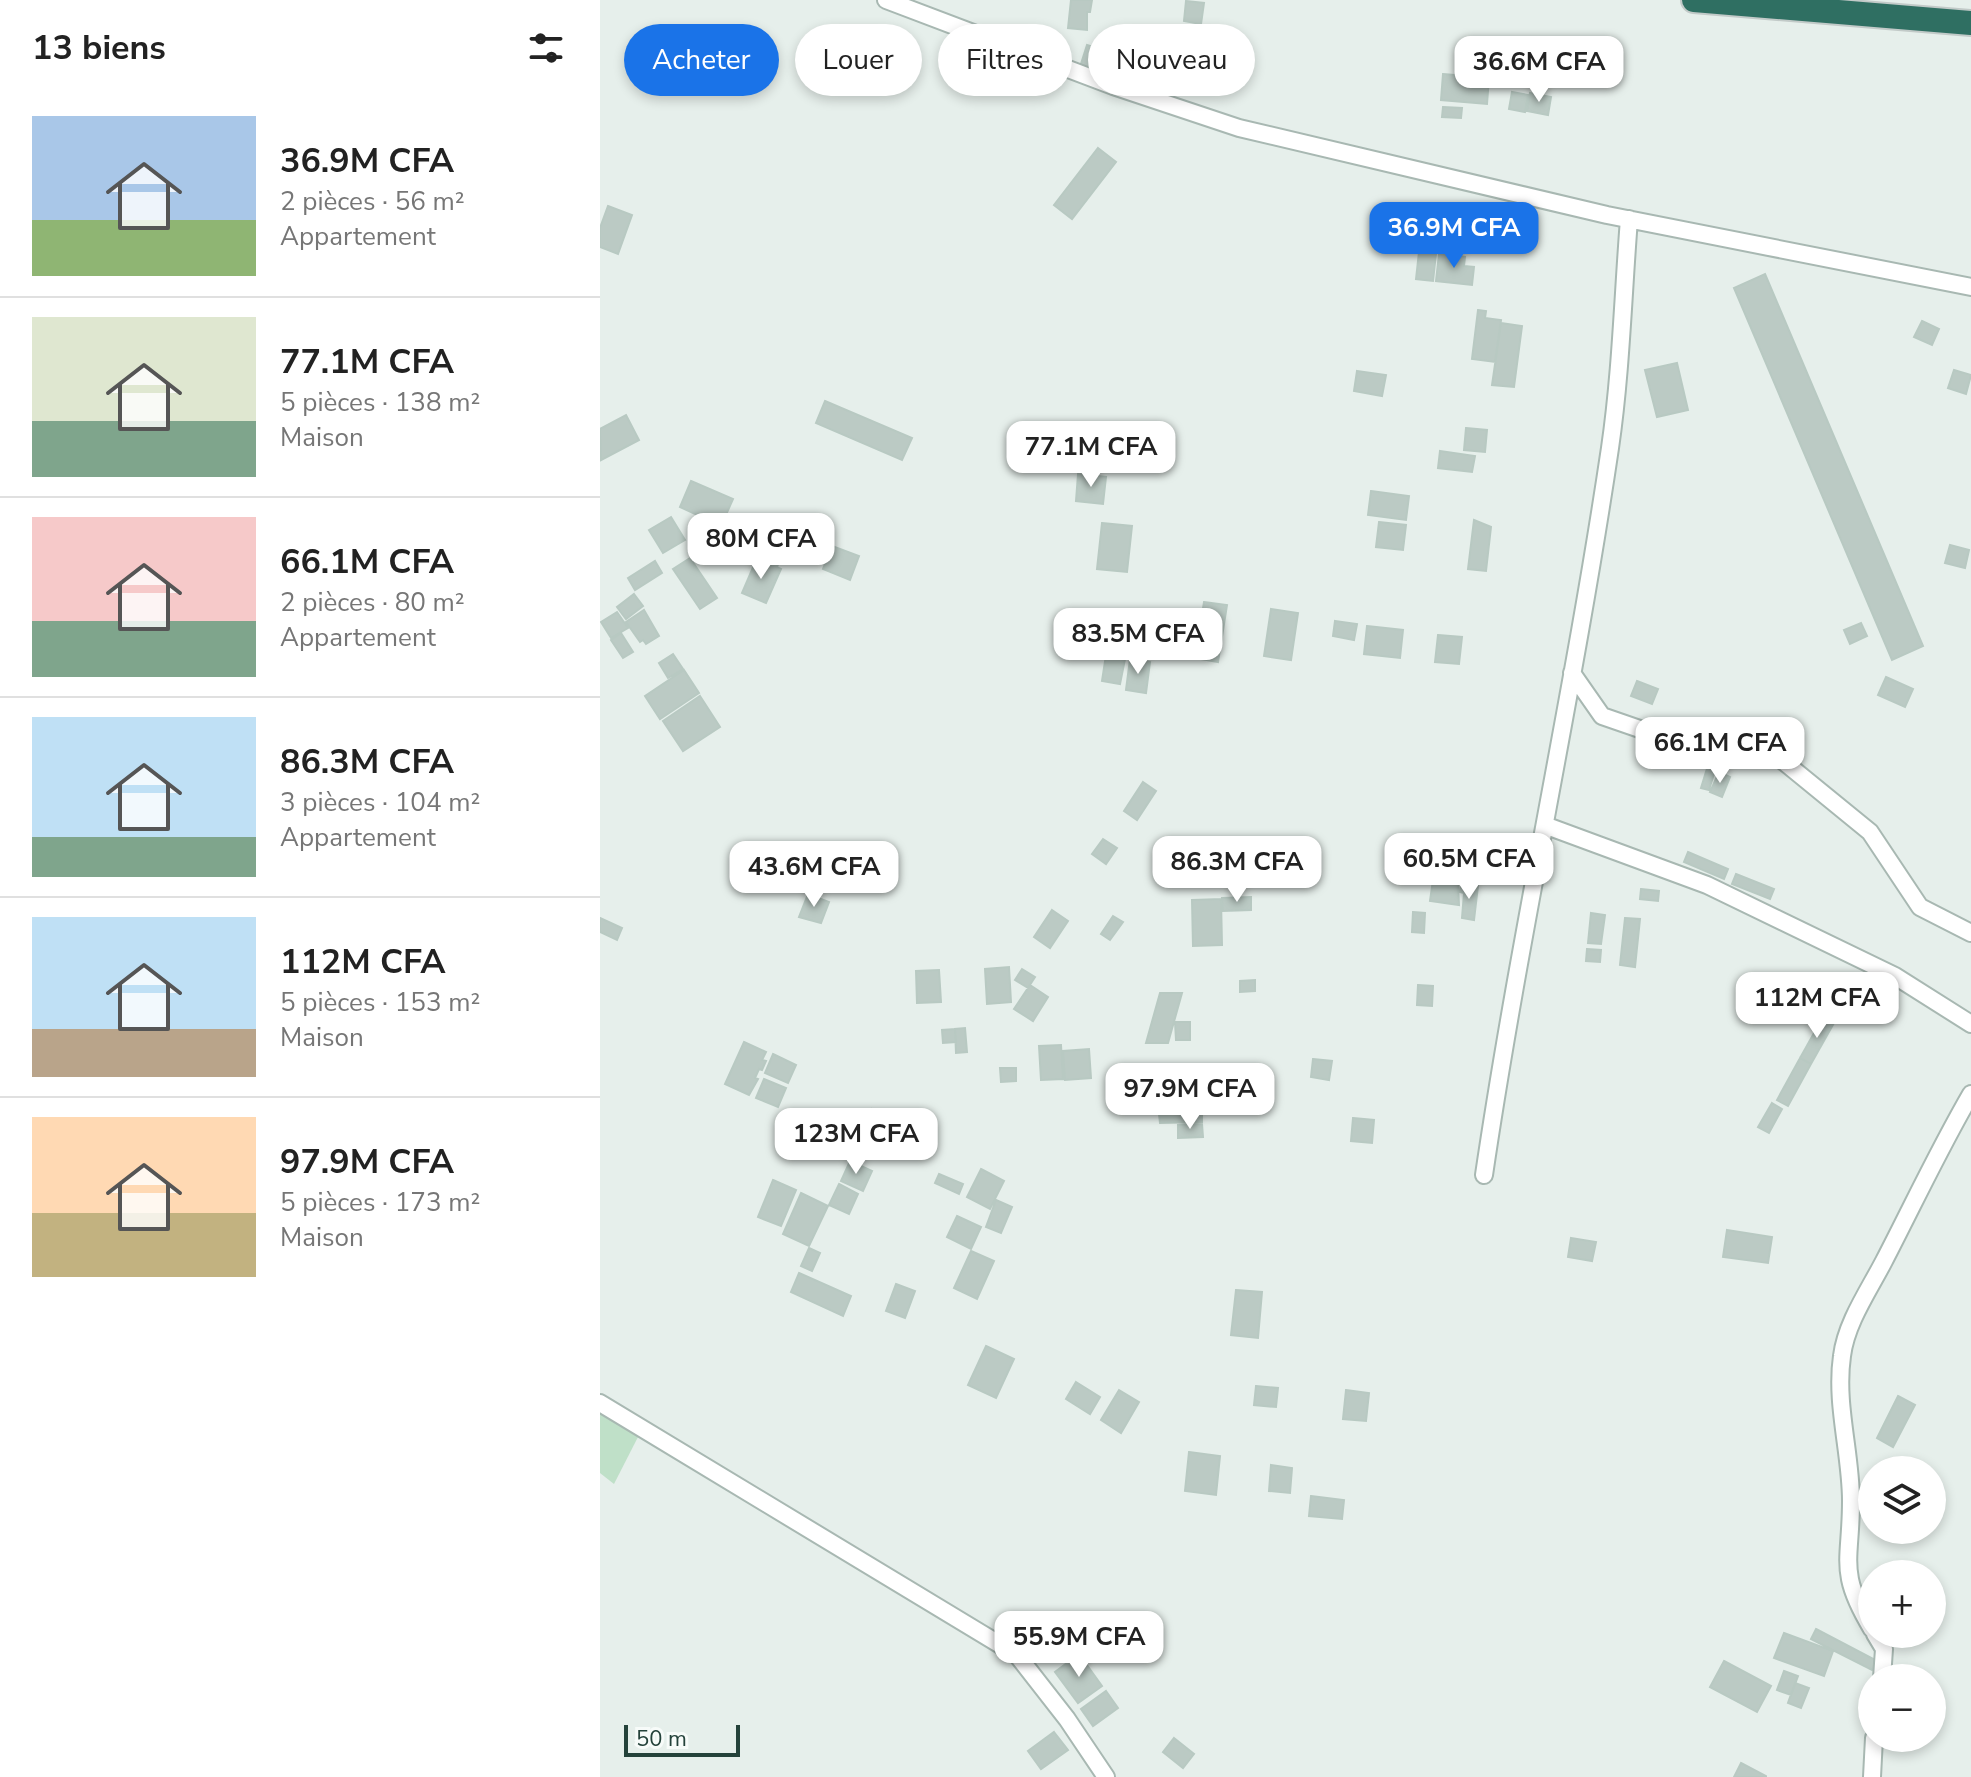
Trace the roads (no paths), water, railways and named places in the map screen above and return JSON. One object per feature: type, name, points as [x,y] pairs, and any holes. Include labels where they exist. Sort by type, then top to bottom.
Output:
[{"type":"highway","points":[[1694,0],[1971,23]]},
{"type":"street","points":[[886,0],[1113,86],[1239,128],[1629,219],[1971,287]]},
{"type":"street","points":[[1484,1175],[1501,1061],[1547,826],[1610,444],[1629,219]]},
{"type":"street","points":[[1572,673],[1602,716],[1657,735],[1743,741],[1767,748],[1870,832],[1920,907],[1971,933]]},
{"type":"street","points":[[1547,826],[1707,885],[1895,976],[1971,1024]]},
{"type":"street","points":[[1858,1600],[1847,1576],[1851,1503],[1843,1422],[1842,1355],[1851,1326],[1914,1205],[1928,1168],[1971,1094]]},
{"type":"street","points":[[600,1403],[1017,1655],[1067,1719],[1106,1777]]},
{"type":"street","points":[[1872,1777],[1873,1752]]}]
